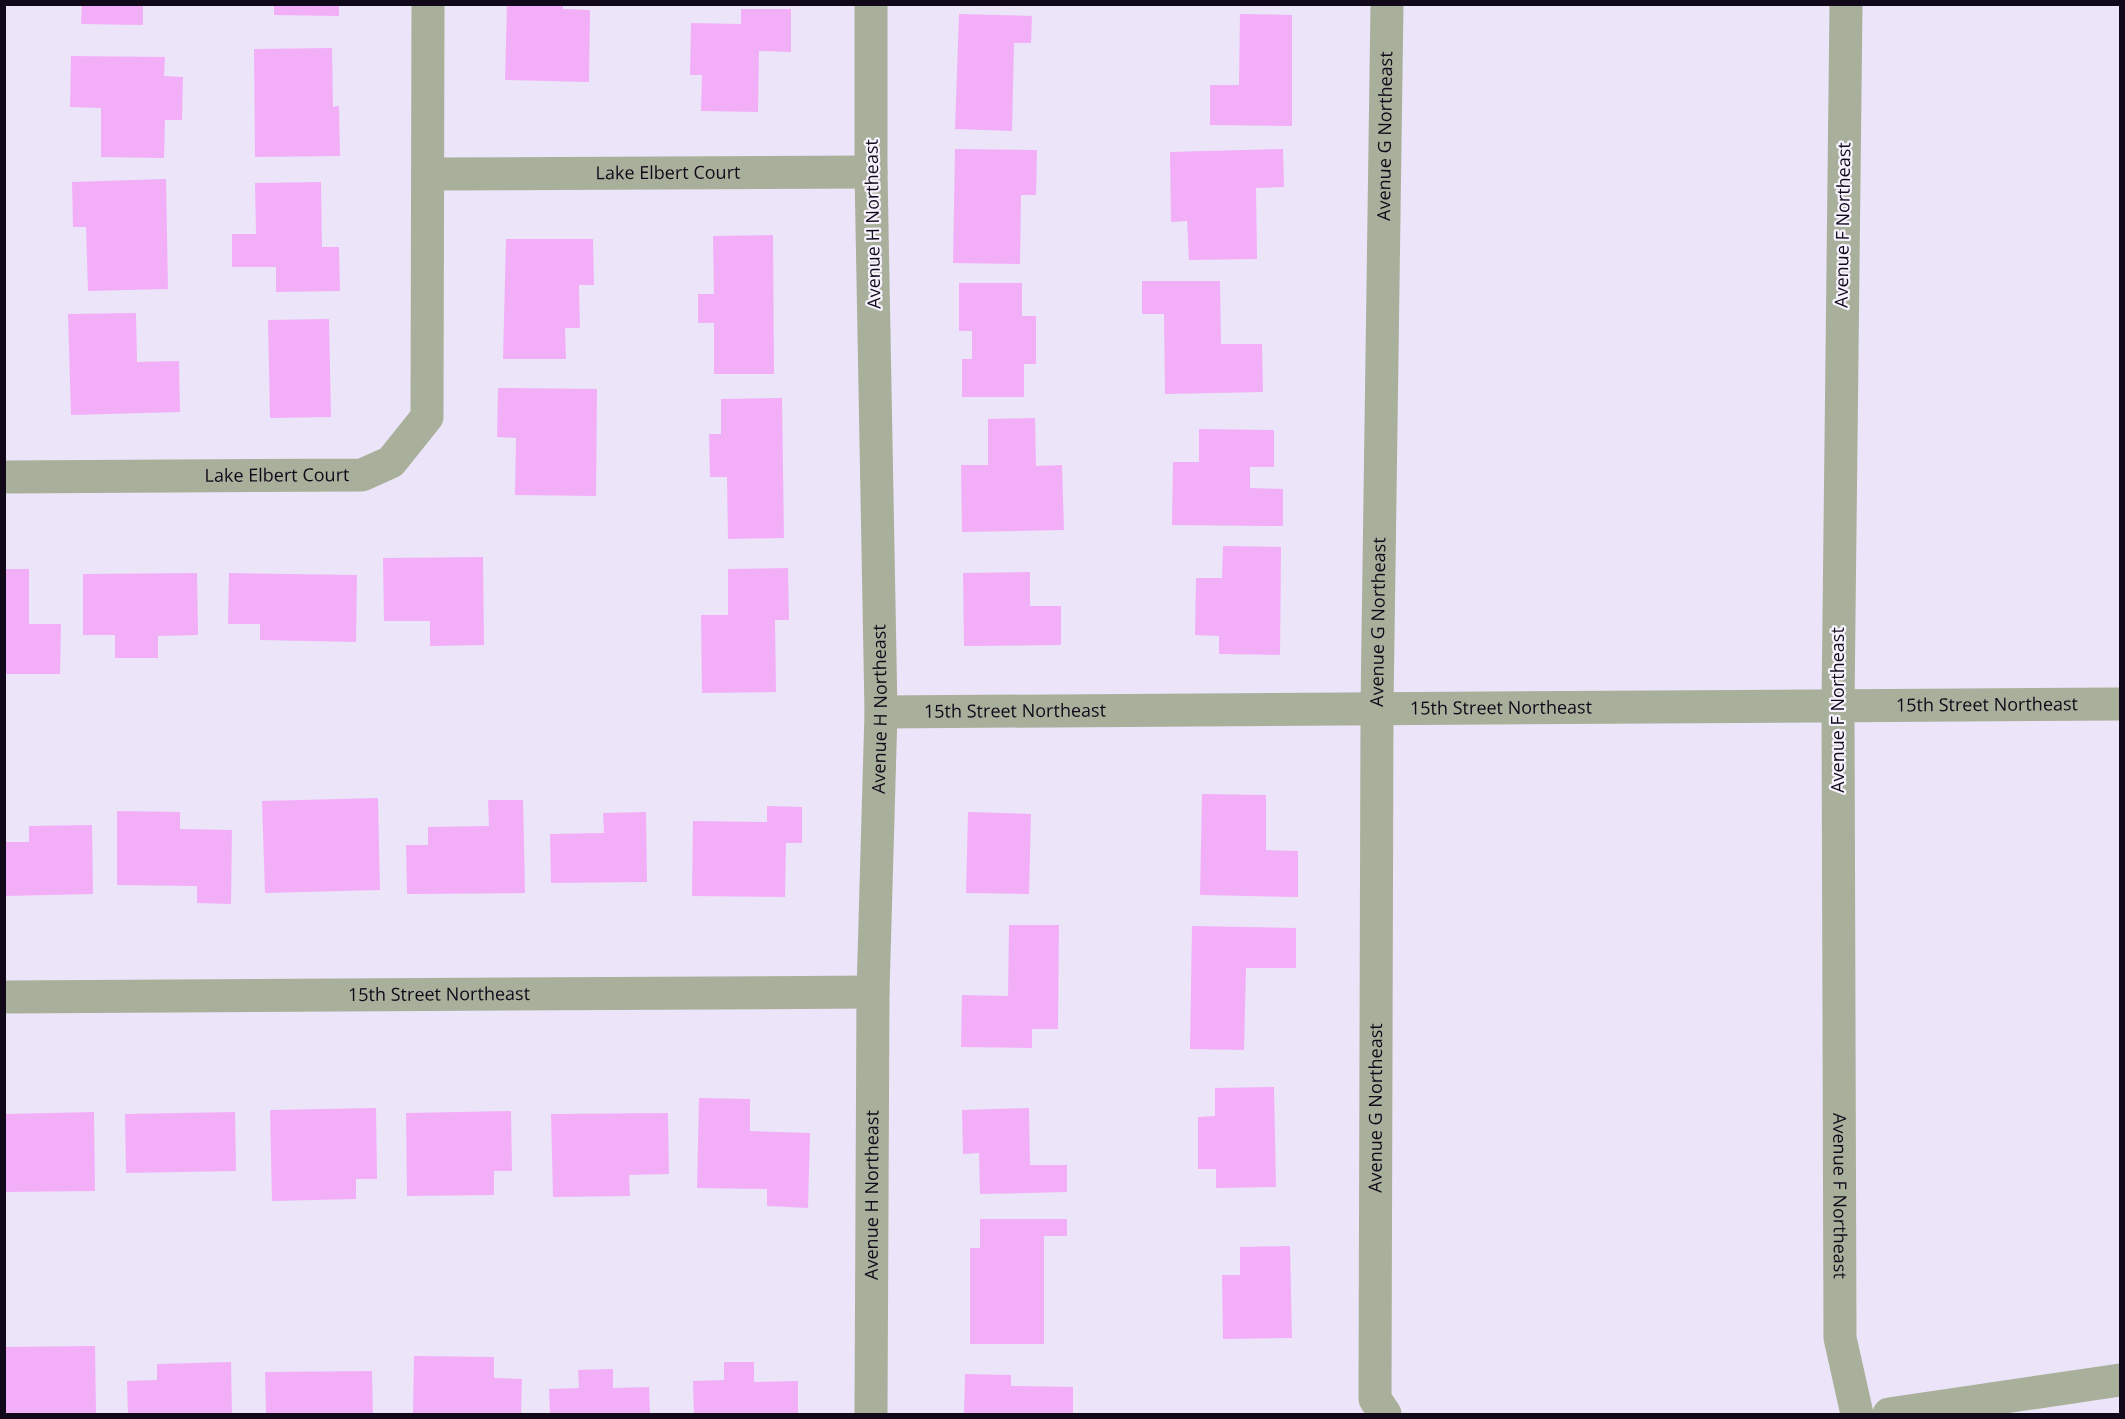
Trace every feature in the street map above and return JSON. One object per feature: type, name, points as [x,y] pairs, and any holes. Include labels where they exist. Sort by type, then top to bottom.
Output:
[{"type":"street","name":"Lake Elbert Court","points":[[4,477],[362,475],[391,462],[427,417],[428,4]]},
{"type":"street","name":"Avenue H Northeast","points":[[871,4],[881,711],[873,992],[871,1414]]},
{"type":"street","name":"Avenue G Northeast","points":[[1385,1414],[1375,1399],[1375,1241],[1377,707],[1387,4]]},
{"type":"street","name":"Avenue F Northeast","points":[[1846,4],[1838,705],[1840,1338],[1857,1414]]},
{"type":"street","name":"Lake Elbert Court","points":[[428,174],[872,172]]},
{"type":"street","name":"15th Street Northeast","points":[[881,711],[2121,704]]},
{"type":"street","name":"15th Street Northeast","points":[[4,997],[873,992]]},
{"type":"street","points":[[1889,1414],[2121,1380]]},
{"type":"building","points":[[82,4],[143,4],[143,25],[81,24]]},
{"type":"building","points":[[274,4],[339,4],[339,16],[274,15]]},
{"type":"building","points":[[507,4],[563,4],[563,9],[590,10],[589,82],[505,80]]},
{"type":"building","points":[[741,9],[791,9],[791,52],[759,51],[758,112],[701,111],[702,75],[690,75],[691,23],[741,24]]},
{"type":"building","points":[[959,14],[1032,16],[1031,43],[1014,43],[1012,131],[955,129]]},
{"type":"building","points":[[1240,14],[1292,15],[1292,126],[1210,125],[1210,85],[1239,85]]},
{"type":"building","points":[[332,48],[333,107],[339,106],[340,156],[255,157],[254,49]]},
{"type":"building","points":[[71,56],[165,57],[164,76],[183,77],[182,120],[165,120],[164,158],[101,157],[101,108],[70,107]]},
{"type":"building","points":[[955,149],[1037,150],[1036,195],[1021,195],[1020,264],[953,263]]},
{"type":"building","points":[[1283,149],[1284,187],[1256,188],[1257,259],[1189,260],[1187,221],[1171,222],[1170,152]]},
{"type":"building","points":[[166,179],[168,289],[88,291],[86,227],[73,227],[72,182]]},
{"type":"building","points":[[321,182],[322,247],[339,247],[340,291],[276,292],[276,267],[232,267],[232,234],[256,234],[255,183]]},
{"type":"building","points":[[773,235],[774,374],[714,374],[714,323],[698,323],[698,294],[714,294],[713,236]]},
{"type":"building","points":[[506,239],[593,239],[594,285],[579,285],[580,328],[565,328],[566,359],[503,359]]},
{"type":"building","points":[[1142,281],[1220,281],[1221,344],[1262,344],[1263,392],[1165,394],[1164,314],[1142,314]]},
{"type":"building","points":[[959,283],[1022,283],[1022,316],[1036,316],[1036,364],[1024,364],[1024,397],[962,397],[962,359],[972,359],[972,331],[959,331]]},
{"type":"building","points":[[136,313],[137,362],[179,361],[180,412],[71,415],[68,314]]},
{"type":"building","points":[[329,319],[331,417],[270,418],[268,320]]},
{"type":"building","points":[[498,388],[597,389],[596,496],[515,495],[516,438],[497,437]]},
{"type":"building","points":[[782,398],[784,538],[728,539],[727,477],[710,477],[709,434],[721,434],[721,399]]},
{"type":"building","points":[[1035,418],[1036,466],[1062,465],[1064,530],[962,532],[961,465],[988,465],[988,419]]},
{"type":"building","points":[[1199,429],[1274,430],[1274,467],[1250,467],[1250,488],[1283,489],[1283,526],[1172,525],[1173,462],[1199,462]]},
{"type":"building","points":[[1223,546],[1281,547],[1280,655],[1219,654],[1219,636],[1195,635],[1196,578],[1222,578]]},
{"type":"building","points":[[483,557],[484,645],[430,646],[430,621],[384,621],[383,558]]},
{"type":"building","points":[[788,568],[789,620],[775,620],[776,692],[702,693],[701,615],[728,615],[728,569]]},
{"type":"building","points":[[4,569],[29,569],[29,624],[61,624],[60,674],[4,674]]},
{"type":"building","points":[[1030,572],[1030,606],[1061,606],[1061,645],[964,646],[963,573]]},
{"type":"building","points":[[197,573],[198,635],[158,636],[158,658],[115,658],[115,635],[83,635],[83,574]]},
{"type":"building","points":[[229,573],[357,575],[356,642],[260,640],[260,624],[228,624]]},
{"type":"building","points":[[1202,794],[1266,795],[1266,850],[1298,851],[1298,897],[1200,895]]},
{"type":"building","points":[[378,798],[380,890],[265,893],[262,801]]},
{"type":"building","points":[[488,800],[523,800],[525,893],[407,894],[406,845],[428,845],[428,827],[489,826]]},
{"type":"building","points":[[767,806],[802,807],[802,843],[786,843],[785,897],[692,896],[693,821],[767,822]]},
{"type":"building","points":[[117,811],[180,812],[180,829],[232,830],[231,904],[197,903],[197,886],[117,885]]},
{"type":"building","points":[[646,812],[647,882],[551,883],[550,834],[604,833],[603,813]]},
{"type":"building","points":[[968,812],[1031,814],[1029,894],[966,893]]},
{"type":"building","points":[[92,825],[93,894],[4,896],[4,842],[29,842],[29,826]]},
{"type":"building","points":[[1009,925],[1059,925],[1058,1029],[1032,1029],[1032,1048],[961,1047],[962,995],[1008,996]]},
{"type":"building","points":[[1192,926],[1296,928],[1296,968],[1246,968],[1244,1050],[1190,1049]]},
{"type":"building","points":[[1274,1087],[1276,1187],[1216,1188],[1216,1169],[1198,1169],[1198,1117],[1215,1116],[1215,1088]]},
{"type":"building","points":[[699,1098],[750,1099],[750,1131],[810,1133],[808,1208],[767,1206],[767,1189],[697,1188]]},
{"type":"building","points":[[376,1108],[377,1179],[356,1179],[356,1199],[272,1201],[270,1110]]},
{"type":"building","points":[[1029,1108],[1030,1165],[1067,1165],[1067,1192],[980,1194],[979,1153],[963,1154],[962,1110]]},
{"type":"building","points":[[511,1111],[512,1171],[494,1171],[494,1195],[407,1196],[406,1113]]},
{"type":"building","points":[[94,1112],[95,1191],[5,1192],[5,1114]]},
{"type":"building","points":[[235,1112],[236,1171],[126,1173],[125,1114]]},
{"type":"building","points":[[668,1113],[669,1174],[629,1175],[630,1196],[553,1197],[551,1114]]},
{"type":"building","points":[[980,1219],[1067,1219],[1067,1236],[1044,1236],[1044,1344],[970,1344],[970,1248],[980,1248]]},
{"type":"building","points":[[1290,1246],[1292,1338],[1223,1339],[1222,1275],[1240,1275],[1240,1247]]},
{"type":"building","points":[[95,1346],[96,1414],[4,1414],[4,1347]]},
{"type":"building","points":[[414,1356],[494,1357],[494,1378],[522,1379],[521,1414],[413,1414]]},
{"type":"building","points":[[231,1362],[232,1414],[128,1414],[127,1381],[157,1380],[157,1364]]},
{"type":"building","points":[[724,1362],[754,1362],[754,1382],[798,1381],[798,1414],[694,1414],[693,1381],[724,1380]]},
{"type":"building","points":[[613,1369],[613,1388],[649,1387],[650,1414],[550,1414],[549,1389],[579,1388],[578,1370]]},
{"type":"building","points":[[372,1371],[373,1414],[266,1414],[265,1372]]},
{"type":"building","points":[[965,1374],[1011,1375],[1011,1386],[1073,1387],[1073,1414],[964,1414]]}]
